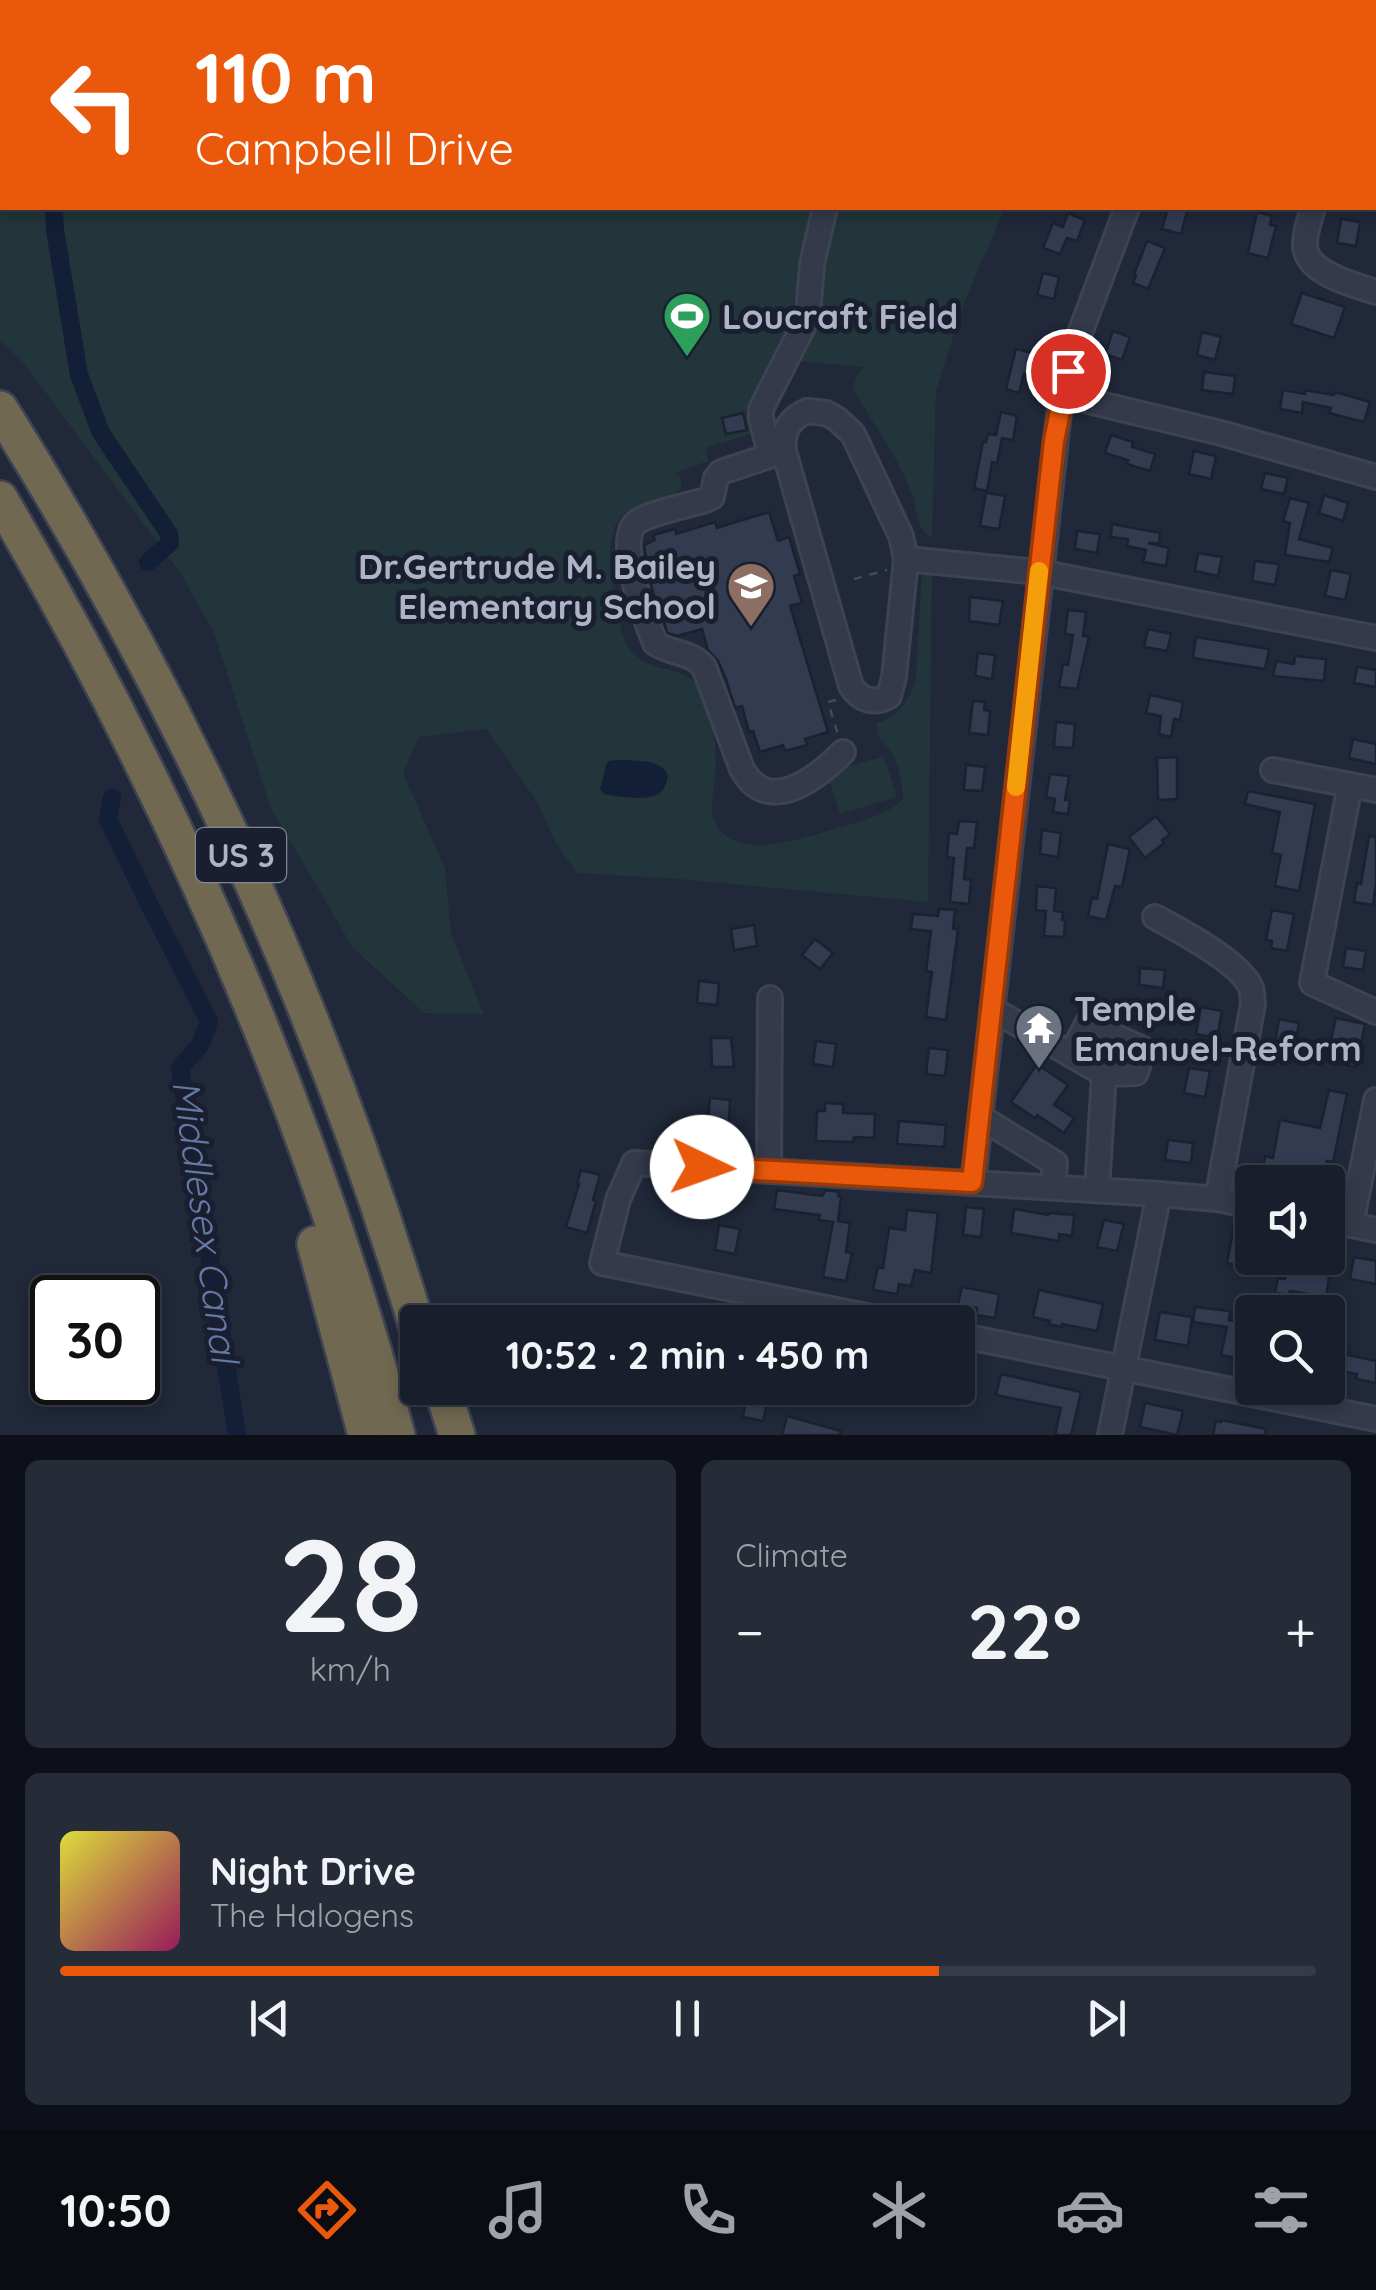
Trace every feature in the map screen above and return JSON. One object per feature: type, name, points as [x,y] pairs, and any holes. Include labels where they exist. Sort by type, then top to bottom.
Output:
[{"type":"highway","name":"US 3","points":[[0,409],[114,600],[204,775],[312,1025],[354,1134],[410,1305]]},
{"type":"highway","name":"US 3","points":[[0,498],[86,650],[189,858],[251,1001],[299,1125],[356,1292],[397,1435]]},
{"type":"highway","points":[[189,858],[311,1228],[366,1435]]},
{"type":"highway","points":[[391,1244],[414,1305]]},
{"type":"highway","points":[[439,1405],[447,1435]]},
{"type":"highway","points":[[447,1405],[457,1435]]},
{"type":"street","points":[[825,210],[812,264],[808,317],[760,409],[760,418],[777,453],[851,686],[859,697],[871,701],[884,699],[892,691],[901,536],[852,434],[826,413],[798,414],[786,428],[777,453],[721,472],[712,497],[641,520],[630,529],[628,555],[655,643],[695,658],[704,666],[746,776],[761,788],[786,792],[824,770],[843,752]]},
{"type":"street","points":[[972,1182],[1054,441],[1077,341],[1126,210]]},
{"type":"street","points":[[1313,210],[1305,246],[1308,256],[1329,275],[1376,292]]},
{"type":"street","points":[[1063,395],[1376,476]]},
{"type":"street","points":[[900,564],[1039,572],[1376,638]]},
{"type":"street","points":[[1273,770],[1376,790]]},
{"type":"street","points":[[1350,784],[1312,983],[1376,1012]]},
{"type":"street","points":[[1155,917],[1200,942],[1230,964],[1250,986],[1253,1004],[1218,1200]]},
{"type":"street","points":[[769,1171],[770,998]]},
{"type":"street","points":[[992,1010],[1104,1074],[1136,1073],[1143,1049],[1086,1024],[1071,1055]]},
{"type":"street","points":[[1097,1190],[1104,1074]]},
{"type":"street","points":[[1345,1202],[1376,1100]]},
{"type":"street","points":[[980,1117],[1055,1163],[1098,1144]]},
{"type":"street","points":[[810,1305],[602,1264],[618,1200],[634,1163],[1159,1194],[1235,1203]]},
{"type":"street","points":[[1053,1187],[1055,1163]]},
{"type":"street","points":[[1110,1435],[1159,1194]]},
{"type":"street","points":[[1345,1223],[1376,1230]]},
{"type":"street","points":[[975,1338],[1376,1419]]},
{"type":"path","points":[[854,579],[900,564]]},
{"type":"green space","points":[[0,210],[1004,210],[966,298],[936,391],[932,538],[920,525],[901,469],[853,388],[864,367],[793,361],[767,415],[769,428],[706,448],[708,461],[675,473],[682,487],[675,494],[621,517],[611,544],[613,588],[625,642],[639,658],[681,674],[700,688],[710,711],[715,740],[715,822],[737,842],[753,845],[788,842],[861,821],[903,799],[897,765],[879,738],[876,723],[897,712],[914,685],[922,568],[932,568],[928,902],[577,873],[556,843],[535,799],[486,729],[419,737],[403,773],[445,868],[451,934],[484,1014],[424,1013],[353,948],[271,809],[214,633],[181,574],[23,362],[0,340]],"holes":[[[608,761],[652,762],[655,796],[615,796],[604,768]]]},
{"type":"green space","points":[[884,756],[897,797],[840,814],[827,773]]},
{"type":"water","points":[[608,761],[660,766],[667,777],[663,790],[642,798],[604,794],[600,789]]},
{"type":"building","points":[[1167,210],[1187,210],[1181,234],[1162,229]]},
{"type":"building","points":[[1257,212],[1272,216],[1270,225],[1276,226],[1268,258],[1248,253]]},
{"type":"building","points":[[1068,213],[1085,220],[1077,241],[1067,238],[1060,254],[1043,248],[1053,223],[1063,227]]},
{"type":"building","points":[[1341,219],[1360,222],[1356,246],[1337,243]]},
{"type":"building","points":[[1147,241],[1165,248],[1148,289],[1133,283]]},
{"type":"building","points":[[1043,273],[1059,277],[1054,299],[1037,295]]},
{"type":"building","points":[[1302,293],[1345,307],[1334,338],[1291,324]]},
{"type":"building","points":[[1113,331],[1130,337],[1122,360],[1105,354]]},
{"type":"building","points":[[1202,332],[1221,337],[1215,360],[1197,355]]},
{"type":"building","points":[[1016,349],[1033,353],[1019,393],[1006,389]]},
{"type":"building","points":[[1204,372],[1235,376],[1233,394],[1202,390]]},
{"type":"building","points":[[1283,390],[1305,394],[1305,390],[1334,395],[1335,392],[1370,402],[1364,422],[1329,413],[1331,408],[1303,402],[1302,413],[1280,409]]},
{"type":"building","points":[[1001,412],[1017,416],[1013,440],[1002,438],[997,463],[992,462],[987,491],[974,488],[983,442],[988,434],[996,435]]},
{"type":"building","points":[[743,413],[747,430],[726,434],[722,418]]},
{"type":"building","points":[[1111,435],[1155,454],[1150,471],[1105,453]]},
{"type":"building","points":[[1194,451],[1216,456],[1211,479],[1189,474]]},
{"type":"building","points":[[1265,473],[1288,478],[1284,494],[1261,489]]},
{"type":"building","points":[[986,493],[1005,496],[999,529],[980,526]]},
{"type":"building","points":[[1324,495],[1348,503],[1343,521],[1319,513]]},
{"type":"building","points":[[1290,498],[1309,503],[1299,539],[1333,548],[1329,562],[1285,555],[1290,523],[1283,521]]},
{"type":"building","points":[[769,512],[778,541],[789,537],[800,574],[794,576],[802,603],[790,606],[828,732],[805,739],[807,745],[785,751],[783,745],[760,752],[742,706],[735,708],[702,629],[677,636],[667,633],[659,598],[655,599],[649,577],[644,545],[655,540],[653,535],[675,529],[676,534],[715,522],[717,528]]},
{"type":"building","points":[[1112,524],[1160,533],[1159,543],[1148,543],[1169,548],[1166,566],[1143,562],[1146,550],[1127,546],[1128,539],[1111,537]]},
{"type":"building","points":[[1077,531],[1100,534],[1097,553],[1075,549]]},
{"type":"building","points":[[1198,553],[1222,557],[1218,576],[1195,571]]},
{"type":"building","points":[[1255,561],[1279,564],[1275,585],[1252,581]]},
{"type":"building","points":[[1331,570],[1351,574],[1345,600],[1325,596]]},
{"type":"building","points":[[970,597],[1003,601],[999,625],[969,621]]},
{"type":"building","points":[[1068,610],[1086,612],[1083,636],[1089,637],[1077,689],[1059,687],[1073,635],[1065,634]]},
{"type":"building","points":[[1148,629],[1171,634],[1167,651],[1144,647]]},
{"type":"building","points":[[1196,637],[1269,649],[1265,669],[1193,658]]},
{"type":"building","points":[[978,653],[995,655],[992,679],[975,676]]},
{"type":"building","points":[[1295,656],[1326,659],[1324,681],[1273,676],[1276,661],[1294,664]]},
{"type":"building","points":[[1357,667],[1376,670],[1376,687],[1354,683]]},
{"type":"building","points":[[1150,695],[1183,702],[1171,737],[1159,734],[1161,716],[1146,713]]},
{"type":"building","points":[[973,701],[985,702],[984,710],[990,711],[988,735],[969,733]]},
{"type":"building","points":[[1056,722],[1075,724],[1073,748],[1054,747]]},
{"type":"building","points":[[1353,739],[1376,744],[1376,764],[1349,758]]},
{"type":"building","points":[[1177,757],[1177,799],[1158,800],[1157,758]]},
{"type":"building","points":[[966,765],[985,767],[982,791],[964,790]]},
{"type":"building","points":[[1050,774],[1069,776],[1065,800],[1070,800],[1068,814],[1053,812],[1055,799],[1046,797]]},
{"type":"building","points":[[1248,791],[1315,804],[1299,891],[1275,886],[1281,855],[1272,853],[1280,812],[1245,804]]},
{"type":"building","points":[[1156,816],[1170,834],[1145,858],[1129,837]]},
{"type":"building","points":[[959,821],[977,822],[974,848],[967,848],[964,879],[971,880],[969,904],[950,902],[954,858],[947,857],[949,833],[957,834]]},
{"type":"building","points":[[1042,830],[1061,833],[1058,857],[1040,854]]},
{"type":"building","points":[[1369,836],[1376,837],[1373,905],[1354,902]]},
{"type":"building","points":[[1108,844],[1130,849],[1122,887],[1115,886],[1106,920],[1088,916],[1092,898],[1097,899]]},
{"type":"building","points":[[1037,886],[1056,888],[1054,911],[1063,912],[1064,937],[1044,936],[1046,911],[1036,910]]},
{"type":"building","points":[[939,909],[955,910],[953,929],[958,929],[946,1020],[926,1017],[932,972],[926,971],[931,931],[911,929],[913,914],[938,916]]},
{"type":"building","points":[[1272,910],[1294,914],[1287,951],[1271,948],[1272,941],[1266,940]]},
{"type":"building","points":[[754,925],[757,946],[734,950],[731,929]]},
{"type":"building","points":[[815,939],[833,953],[820,969],[802,955]]},
{"type":"building","points":[[1346,948],[1366,951],[1363,970],[1343,967]]},
{"type":"building","points":[[1140,968],[1165,970],[1163,988],[1139,985]]},
{"type":"building","points":[[699,981],[719,983],[717,1005],[697,1003]]},
{"type":"building","points":[[1201,1007],[1222,1011],[1217,1038],[1196,1034]]},
{"type":"building","points":[[1336,1018],[1365,1024],[1356,1067],[1326,1061]]},
{"type":"building","points":[[1279,1019],[1299,1023],[1294,1052],[1274,1049]]},
{"type":"building","points":[[711,1038],[731,1038],[734,1067],[712,1067]]},
{"type":"building","points":[[816,1041],[836,1044],[833,1067],[813,1064]]},
{"type":"building","points":[[929,1048],[948,1050],[945,1076],[926,1074]]},
{"type":"building","points":[[1037,1064],[1068,1085],[1054,1105],[1074,1118],[1064,1133],[1011,1102]]},
{"type":"building","points":[[1189,1068],[1210,1071],[1205,1097],[1184,1093]]},
{"type":"building","points":[[1329,1090],[1347,1094],[1333,1162],[1264,1165],[1265,1156],[1273,1158],[1280,1120],[1320,1128]]},
{"type":"building","points":[[710,1098],[730,1100],[729,1122],[708,1120]]},
{"type":"building","points":[[825,1103],[843,1104],[843,1113],[875,1114],[874,1138],[816,1141],[817,1111],[825,1111]]},
{"type":"building","points":[[899,1121],[946,1125],[944,1147],[897,1144]]},
{"type":"building","points":[[1168,1140],[1193,1143],[1191,1163],[1165,1160]]},
{"type":"building","points":[[581,1170],[600,1175],[587,1233],[566,1227]]},
{"type":"building","points":[[777,1190],[822,1196],[826,1190],[839,1192],[838,1221],[850,1223],[846,1252],[852,1253],[846,1281],[823,1277],[833,1222],[819,1220],[820,1215],[774,1209]]},
{"type":"building","points":[[966,1207],[984,1209],[981,1237],[963,1235]]},
{"type":"building","points":[[1014,1209],[1074,1215],[1072,1236],[1059,1234],[1059,1241],[1011,1233]]},
{"type":"building","points":[[907,1210],[938,1213],[931,1273],[915,1270],[911,1286],[899,1284],[897,1294],[873,1290],[878,1267],[883,1268],[889,1228],[905,1230]]},
{"type":"building","points":[[1104,1220],[1124,1224],[1117,1251],[1097,1247]]},
{"type":"building","points":[[719,1225],[740,1229],[735,1254],[715,1250]]},
{"type":"building","points":[[1234,1226],[1235,1226],[1235,1265],[1227,1263]]},
{"type":"building","points":[[1354,1257],[1376,1261],[1376,1284],[1350,1279]]},
{"type":"building","points":[[1286,1275],[1329,1275],[1326,1295],[1275,1293],[1278,1278],[1285,1279]]},
{"type":"building","points":[[962,1287],[999,1294],[995,1318],[976,1315],[975,1305],[958,1304]]},
{"type":"building","points":[[1039,1290],[1103,1304],[1097,1331],[1062,1327],[1033,1317]]},
{"type":"building","points":[[1195,1307],[1230,1311],[1229,1320],[1235,1321],[1235,1358],[1221,1355],[1227,1327],[1193,1322]]},
{"type":"building","points":[[1160,1312],[1192,1317],[1188,1346],[1155,1340]]},
{"type":"building","points":[[1345,1347],[1349,1348],[1348,1355],[1376,1361],[1376,1383],[1356,1379],[1357,1374],[1345,1372]]},
{"type":"building","points":[[1001,1374],[1081,1392],[1071,1435],[1055,1435],[1061,1408],[996,1395]]},
{"type":"building","points":[[1145,1403],[1183,1411],[1177,1435],[1140,1427]]},
{"type":"building","points":[[745,1405],[766,1405],[763,1421],[743,1417]]},
{"type":"building","points":[[787,1416],[841,1431],[840,1435],[782,1435]]},
{"type":"building","points":[[1216,1421],[1266,1429],[1265,1435],[1213,1435]]},
{"type":"waterway","name":"Middlesex Canal","points":[[54,210],[79,375],[101,433],[169,534],[170,543],[148,562]]},
{"type":"waterway","name":"Middlesex Canal","points":[[112,798],[108,819],[209,1021],[201,1044],[180,1068],[237,1435]]},
{"type":"slow traffic","points":[[1016,787],[1039,571]]},
{"type":"place","name":"Loucraft Field","points":[[687,358]]},
{"type":"place","name":"Dr.Gertrude M. Bailey Elementary School","points":[[751,628]]},
{"type":"place","name":"Temple Emanuel-Reform","points":[[1039,1070]]},
{"type":"route","points":[[702,1167],[972,1182],[1054,441],[1068,371]]}]
